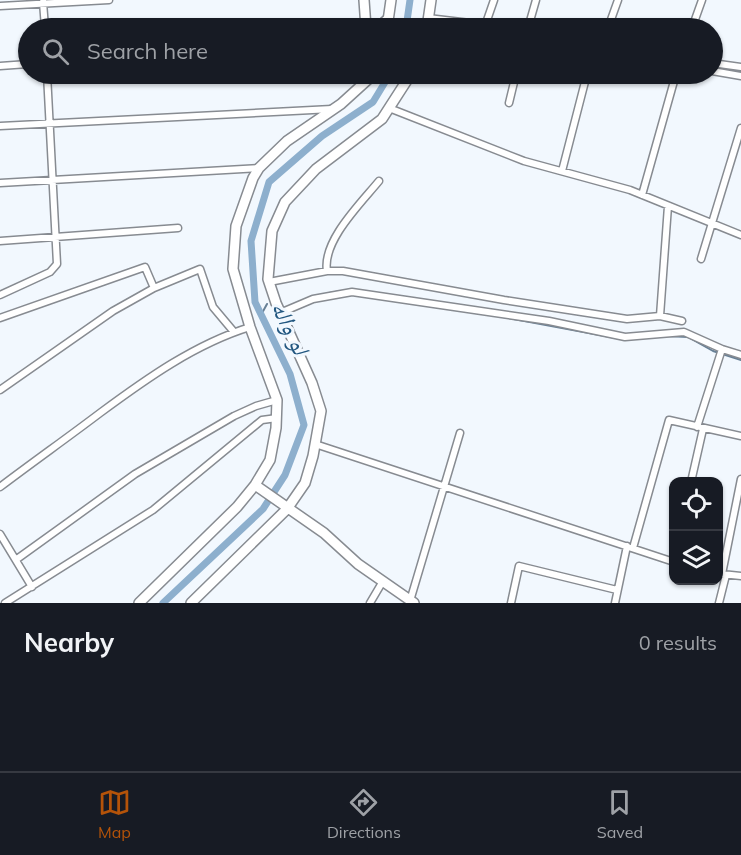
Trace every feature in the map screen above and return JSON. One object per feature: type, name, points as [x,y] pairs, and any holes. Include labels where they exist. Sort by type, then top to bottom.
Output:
[{"type":"street","points":[[0,6],[109,0]]},
{"type":"street","points":[[364,0],[365,18]]},
{"type":"street","points":[[388,17],[391,0]]},
{"type":"street","points":[[429,18],[431,0]]},
{"type":"street","points":[[488,18],[494,0]]},
{"type":"street","points":[[531,18],[536,0]]},
{"type":"street","points":[[612,18],[618,0]]},
{"type":"street","points":[[696,18],[702,0]]},
{"type":"street","points":[[43,2],[44,18]]},
{"type":"street","points":[[0,66],[18,65]]},
{"type":"street","points":[[723,65],[741,67]]},
{"type":"street","points":[[723,73],[741,76]]},
{"type":"street","points":[[0,295],[50,272],[57,264],[48,84]]},
{"type":"street","points":[[139,603],[257,487],[270,460],[277,418],[277,400],[250,327],[233,269],[236,226],[253,178],[259,168],[287,141],[334,109],[359,84]]},
{"type":"street","points":[[191,603],[284,507],[304,483],[315,444],[321,411],[312,383],[280,313],[269,282],[272,231],[285,201],[316,169],[381,119],[405,84]]},
{"type":"street","points":[[509,103],[514,84]]},
{"type":"street","points":[[562,171],[584,84]]},
{"type":"street","points":[[642,195],[673,84]]},
{"type":"street","points":[[389,108],[524,161],[642,195],[741,234]]},
{"type":"street","points":[[0,126],[334,109]]},
{"type":"street","points":[[701,259],[741,128]]},
{"type":"street","points":[[0,183],[259,168]]},
{"type":"street","points":[[327,271],[326,263],[334,240],[379,181]]},
{"type":"street","points":[[660,316],[668,206]]},
{"type":"street","points":[[0,241],[178,228]]},
{"type":"street","points":[[0,318],[144,267],[154,288]]},
{"type":"street","points":[[0,390],[113,311],[154,288],[200,269],[213,307],[234,332]]},
{"type":"street","points":[[269,282],[327,271],[343,271],[627,319],[660,316],[682,321]]},
{"type":"street","points":[[280,313],[313,299],[352,292],[549,321],[625,337],[684,332],[741,355]]},
{"type":"street","points":[[0,487],[149,377],[191,352],[250,327]]},
{"type":"street","points":[[693,477],[700,428],[722,349]]},
{"type":"street","points":[[17,559],[135,474],[234,416],[277,400]]},
{"type":"street","points":[[5,603],[153,510],[262,420],[277,418]]},
{"type":"street","points":[[615,603],[669,420],[741,436]]},
{"type":"street","points":[[257,487],[324,533],[358,564],[412,602],[460,433]]},
{"type":"street","points":[[315,444],[669,560]]},
{"type":"street","points":[[723,569],[741,479]]},
{"type":"street","points":[[0,534],[32,586]]},
{"type":"street","points":[[511,603],[519,566],[617,590]]},
{"type":"street","points":[[723,574],[741,576]]},
{"type":"street","points":[[369,603],[383,581]]},
{"type":"street","points":[[719,603],[721,585]]},
{"type":"waterway","name":"لو واله","points":[[407,18],[410,0]]},
{"type":"waterway","name":"لو واله","points":[[163,603],[263,509],[285,475],[304,425],[290,374],[255,302],[251,241],[269,182],[322,136],[373,102],[384,84]]},
{"type":"waterway","points":[[329,293],[341,291]]},
{"type":"waterway","points":[[261,315],[267,304]]},
{"type":"waterway","points":[[503,317],[621,339]]},
{"type":"waterway","points":[[666,336],[688,337],[713,351],[741,360]]}]
